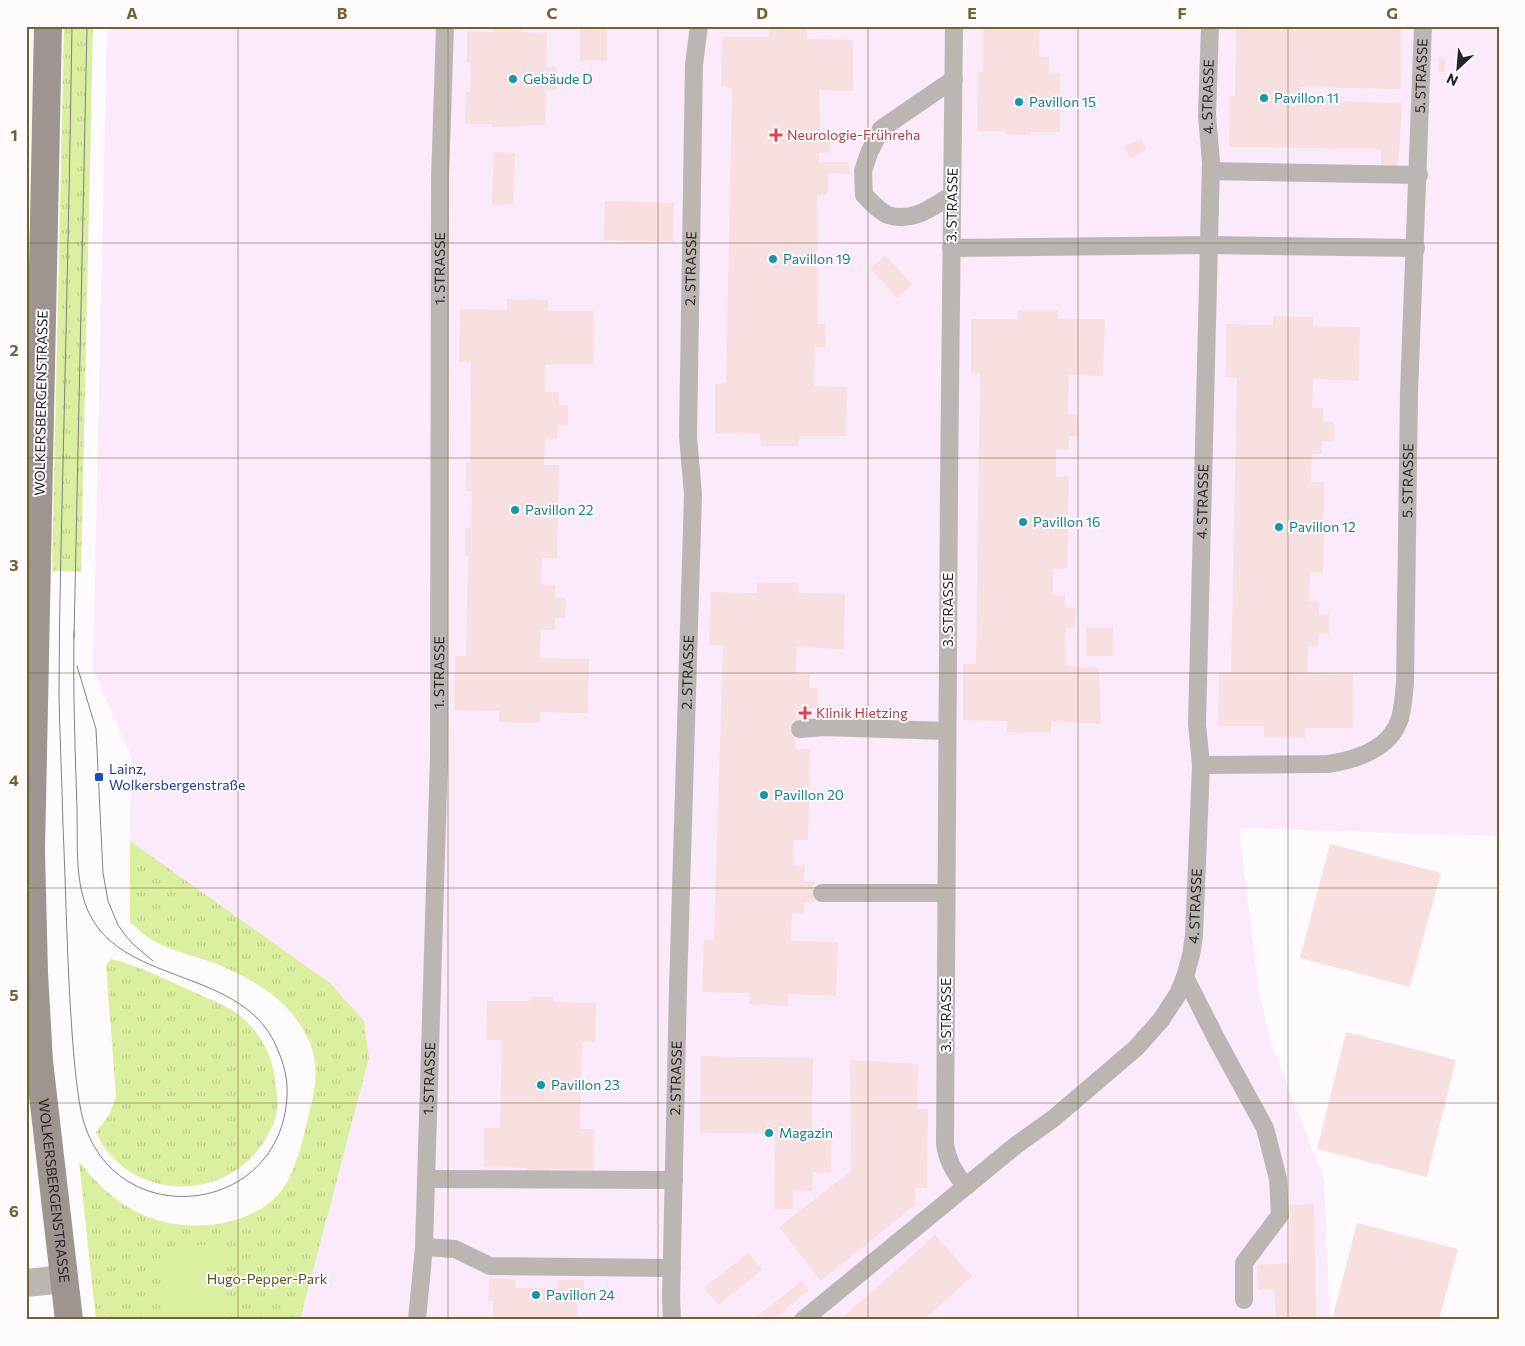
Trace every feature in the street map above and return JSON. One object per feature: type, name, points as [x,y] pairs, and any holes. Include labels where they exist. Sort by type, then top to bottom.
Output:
[{"type":"street","name":"WOLKERSBERGENSTRASSE","points":[[48,26],[48,104],[29,851],[34,973],[33,1062],[46,1137],[68,1320]]},
{"type":"street","points":[[26,1283],[64,1280]]},
{"type":"lane","name":"1. STRASSE","points":[[416,1320],[424,1248],[427,1179],[439,756],[440,179],[445,26]]},
{"type":"lane","name":"2. STRASSE","points":[[672,1320],[674,1180],[693,495],[688,436],[693,74],[699,26]]},
{"type":"lane","name":"3. STRASSE","points":[[954,26],[945,1144],[948,1160],[966,1187]]},
{"type":"lane","name":"4. STRASSE","points":[[802,1320],[1015,1146],[1054,1118],[1136,1048],[1150,1034],[1166,1013],[1178,994],[1185,977],[1194,936],[1201,765],[1197,714],[1211,171],[1207,116],[1210,26]]},
{"type":"lane","name":"5. STRASSE","points":[[1201,765],[1328,764],[1342,762],[1357,758],[1379,746],[1395,730],[1400,719],[1405,683],[1409,392],[1419,174],[1423,26]]},
{"type":"lane","points":[[952,195],[927,211],[911,217],[887,214],[864,195],[863,171],[880,129],[954,79]]},
{"type":"lane","points":[[1211,171],[1419,174]]},
{"type":"lane","points":[[952,248],[1208,245],[1416,248]]},
{"type":"lane","points":[[800,729],[824,727],[948,731]]},
{"type":"lane","points":[[822,893],[946,893]]},
{"type":"lane","points":[[1185,977],[1265,1128],[1278,1179],[1280,1215],[1244,1263],[1244,1300]]},
{"type":"lane","points":[[427,1179],[674,1180]]},
{"type":"lane","points":[[424,1248],[455,1249],[490,1266],[672,1268]]},
{"type":"shaded area","name":"Klinik Hietzing","points":[[107,26],[1499,26],[1499,836],[1239,828],[1259,992],[1271,1043],[1324,1179],[1330,1320],[300,1320],[369,1058],[364,1021],[330,983],[130,841],[131,756],[93,670]]},
{"type":"green space","points":[[64,26],[93,26],[81,572],[52,571]]},
{"type":"green space","name":"Hugo-Pepper-Park","points":[[130,841],[330,983],[364,1021],[369,1058],[300,1320],[96,1320],[79,1162],[114,1197],[139,1213],[155,1219],[173,1224],[210,1225],[245,1217],[261,1209],[275,1198],[282,1190],[292,1171],[303,1139],[312,1103],[315,1076],[313,1052],[309,1040],[293,1015],[277,999],[235,972],[158,943],[130,923]]},
{"type":"green space","points":[[111,959],[148,972],[226,1007],[239,1015],[253,1028],[263,1043],[271,1060],[275,1078],[277,1111],[275,1120],[263,1143],[246,1163],[224,1177],[200,1185],[176,1186],[151,1182],[129,1171],[110,1155],[96,1132],[109,1115],[116,1096],[106,965]]},
{"type":"green space","points":[[222,1243],[230,1320],[170,1320],[159,1249]]},
{"type":"building","points":[[580,26],[607,26],[607,61],[580,61]]},
{"type":"building","name":"Pavillon 15","points":[[983,26],[1040,26],[1039,56],[1049,57],[1049,73],[1060,73],[1060,132],[1031,132],[1030,135],[1004,134],[1005,131],[977,131],[978,72],[983,72]]},
{"type":"building","name":"Pavillon 11","points":[[1236,26],[1401,26],[1401,89],[1300,87],[1297,100],[1402,103],[1398,171],[1381,170],[1381,149],[1229,147],[1230,96],[1235,96]]},
{"type":"building","name":"Pavillon 19","points":[[769,28],[807,28],[807,39],[853,40],[853,91],[819,90],[820,132],[832,131],[830,152],[819,153],[819,162],[849,162],[850,174],[829,173],[827,195],[817,195],[818,324],[826,324],[825,347],[815,347],[814,386],[847,387],[846,436],[800,436],[798,446],[761,446],[760,434],[715,433],[715,384],[726,383],[732,88],[721,86],[722,37],[769,37]]},
{"type":"building","name":"Gebäude D","points":[[493,29],[547,33],[546,67],[557,67],[556,90],[546,90],[545,125],[492,127],[492,124],[465,124],[466,92],[470,92],[471,63],[467,63],[467,31],[493,32]]},
{"type":"building","points":[[1438,58],[1445,58],[1445,72],[1438,72]]},
{"type":"building","points":[[1141,138],[1147,149],[1130,158],[1124,147]]},
{"type":"building","points":[[494,152],[515,153],[513,205],[492,204]]},
{"type":"building","points":[[605,201],[674,203],[673,242],[604,240]]},
{"type":"building","points":[[885,255],[912,284],[898,298],[870,269]]},
{"type":"building","name":"Pavillon 22","points":[[507,299],[548,300],[548,311],[594,311],[593,365],[545,365],[545,392],[559,392],[559,405],[568,406],[568,426],[558,425],[557,439],[545,438],[544,465],[559,465],[557,558],[542,558],[541,584],[555,585],[555,597],[566,598],[565,618],[555,618],[555,630],[541,630],[540,658],[589,659],[588,713],[540,712],[540,723],[499,722],[499,711],[454,710],[455,656],[466,656],[468,556],[465,556],[465,528],[471,528],[472,491],[466,491],[466,463],[470,463],[471,362],[459,362],[460,309],[507,310]]},
{"type":"building","name":"Pavillon 16","points":[[1018,310],[1058,310],[1058,319],[1105,319],[1103,376],[1069,375],[1068,414],[1078,415],[1079,436],[1069,436],[1069,449],[1056,450],[1056,477],[1069,476],[1067,568],[1053,569],[1053,595],[1065,595],[1065,607],[1076,608],[1075,629],[1066,628],[1065,666],[1099,668],[1101,724],[1051,721],[1051,733],[1007,732],[1007,721],[963,720],[963,664],[976,664],[980,373],[971,373],[971,319],[1018,319]]},
{"type":"building","name":"Pavillon 12","points":[[1273,316],[1313,317],[1313,326],[1360,327],[1359,381],[1313,379],[1312,408],[1323,408],[1323,421],[1334,422],[1334,441],[1322,441],[1322,454],[1312,454],[1311,482],[1324,482],[1323,573],[1310,573],[1309,601],[1319,601],[1319,614],[1329,614],[1329,634],[1319,634],[1318,646],[1308,646],[1307,673],[1353,674],[1353,728],[1305,728],[1305,738],[1264,737],[1264,726],[1218,726],[1219,672],[1231,672],[1237,378],[1226,377],[1226,324],[1273,325]]},
{"type":"building","name":"Pavillon 20","points":[[757,583],[798,583],[798,593],[845,594],[844,649],[797,647],[796,674],[810,674],[809,688],[818,688],[818,709],[807,708],[807,719],[796,719],[795,749],[810,749],[808,840],[794,840],[793,866],[805,866],[804,881],[815,881],[814,902],[805,902],[804,914],[792,914],[791,941],[838,942],[836,996],[788,994],[788,1006],[749,1004],[750,993],[702,992],[704,939],[714,939],[723,646],[709,645],[711,592],[757,593]]},
{"type":"building","points":[[1086,627],[1113,627],[1113,656],[1086,656]]},
{"type":"building","points":[[1330,844],[1441,873],[1410,987],[1300,958]]},
{"type":"building","name":"Pavillon 23","points":[[530,997],[553,997],[553,1002],[596,1003],[595,1042],[582,1042],[580,1129],[594,1129],[593,1170],[550,1169],[550,1173],[527,1173],[527,1168],[484,1167],[484,1128],[500,1128],[502,1040],[486,1040],[487,1001],[530,1001]]},
{"type":"building","points":[[1346,1032],[1456,1060],[1427,1177],[1317,1149]]},
{"type":"building","name":"Magazin","points":[[701,1056],[813,1058],[812,1133],[832,1133],[831,1173],[813,1172],[812,1191],[793,1191],[793,1209],[774,1209],[775,1134],[700,1133]]},
{"type":"building","points":[[850,1060],[918,1064],[917,1109],[928,1109],[927,1188],[915,1188],[915,1205],[821,1281],[779,1227],[851,1171]]},
{"type":"building","points":[[1314,1204],[1316,1320],[1276,1320],[1274,1289],[1258,1290],[1257,1265],[1290,1263],[1290,1205]]},
{"type":"building","points":[[1357,1223],[1458,1249],[1439,1320],[1332,1320]]},
{"type":"building","points":[[935,1235],[972,1276],[924,1320],[840,1320]]},
{"type":"building","points":[[748,1253],[762,1270],[718,1305],[704,1288]]},
{"type":"building","name":"Pavillon 24","points":[[489,1278],[516,1279],[515,1288],[557,1288],[558,1280],[584,1280],[583,1303],[578,1302],[577,1320],[493,1320],[493,1301],[488,1301]]},
{"type":"building","points":[[802,1281],[809,1290],[772,1320],[752,1320]]},
{"type":"tram line","points":[[72,26],[59,697],[70,1006],[75,1072],[81,1111],[97,1151],[123,1178],[156,1193],[192,1196],[226,1187],[256,1168],[277,1137],[287,1096],[285,1072],[277,1048],[261,1022],[239,1003],[213,989],[156,967],[130,954],[107,938],[90,915],[81,890],[78,863],[74,631]]},
{"type":"tram line","points":[[74,638],[87,26]]},
{"type":"tram line","points":[[77,666],[96,729],[103,873],[108,901],[118,925],[125,935],[153,961]]},
{"type":"place","name":"Gebäude D","points":[[513,79]]},
{"type":"place","name":"Pavillon 11","points":[[1264,98]]},
{"type":"place","name":"Pavillon 15","points":[[1019,102]]},
{"type":"place","name":"Neurologie-Frühreha","points":[[776,135]]},
{"type":"place","name":"Pavillon 19","points":[[773,259]]},
{"type":"place","name":"Pavillon 22","points":[[515,510]]},
{"type":"place","name":"Pavillon 16","points":[[1023,522]]},
{"type":"place","name":"Pavillon 12","points":[[1279,527]]},
{"type":"place","name":"Klinik Hietzing","points":[[805,713]]},
{"type":"place","name":"Lainz, Wolkersbergenstraße","points":[[99,777]]},
{"type":"place","name":"Pavillon 20","points":[[764,795]]},
{"type":"place","name":"Pavillon 23","points":[[541,1085]]},
{"type":"place","name":"Magazin","points":[[769,1133]]},
{"type":"place","name":"Pavillon 24","points":[[536,1295]]}]
